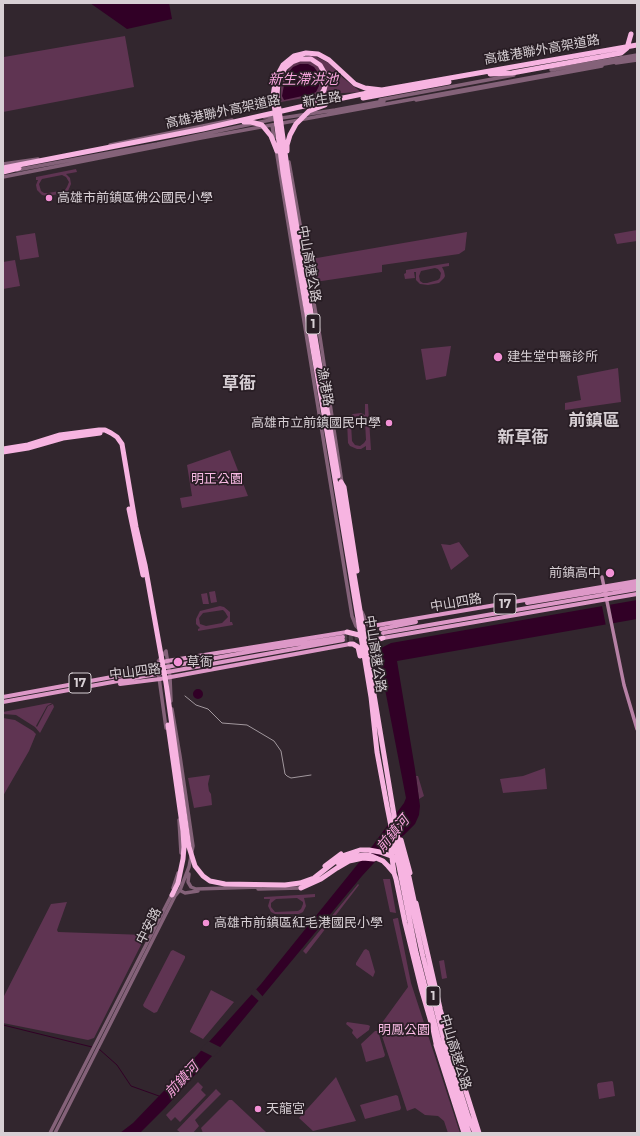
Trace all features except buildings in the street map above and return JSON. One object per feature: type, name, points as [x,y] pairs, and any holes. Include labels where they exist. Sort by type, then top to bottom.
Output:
[{"type":"highway","points":[[490,72],[512,73],[623,52],[629,45],[631,34]]},
{"type":"highway","name":"高雄港聯外高架道路","points":[[3,171],[382,90],[637,46]]},
{"type":"highway","points":[[490,72],[511,64],[608,47]]},
{"type":"highway","points":[[285,173],[273,96],[279,70],[289,59],[298,54],[318,54],[329,60],[355,84],[365,88],[382,90]]},
{"type":"highway","points":[[285,173],[277,95],[278,82],[285,68],[292,62],[300,59],[311,60],[320,65],[326,78],[324,90],[320,96],[304,106]]},
{"type":"highway","name":"高雄港聯外高架道路","points":[[35,163],[203,132],[325,105],[490,72]]},
{"type":"highway","points":[[285,173],[287,145],[293,129],[303,116],[313,109],[325,105]]},
{"type":"highway","points":[[244,122],[257,123],[268,130],[285,173]]},
{"type":"highway","name":"中山高速公路","points":[[285,173],[373,697],[383,747],[390,804],[416,952],[438,1036],[469,1133]]},
{"type":"highway","points":[[3,449],[28,445],[60,435],[93,430],[105,430],[117,437],[122,444],[123,449],[136,527],[145,565],[152,618]]},
{"type":"highway","points":[[3,452],[23,449],[58,439],[99,433],[108,435],[117,442],[121,453],[132,524],[152,618],[167,700],[189,846],[195,866],[204,877],[214,882],[225,884],[285,885],[300,883],[314,878],[339,858],[358,851],[369,850],[391,856],[408,873]]},
{"type":"highway","points":[[331,481],[334,486],[348,579],[356,594]]},
{"type":"highway","points":[[341,482],[344,487],[351,528],[357,573],[356,594]]},
{"type":"highway","points":[[347,632],[362,638],[369,645],[381,714],[383,747]]},
{"type":"highway","points":[[370,650],[374,642],[382,633]]},
{"type":"highway","points":[[350,644],[356,645],[360,650],[377,752]]},
{"type":"highway","name":"中山高速公路","points":[[373,697],[377,752],[390,804]]},
{"type":"highway","points":[[167,700],[189,856],[193,868],[203,879],[213,884],[225,887],[286,887],[303,885],[320,877],[350,856],[365,854],[380,859],[394,873],[397,881],[405,923],[437,1048]]},
{"type":"highway","points":[[167,700],[184,839],[183,859],[179,883],[173,895]]},
{"type":"highway","points":[[393,822],[401,839],[441,1013]]},
{"type":"highway","points":[[393,822],[391,849],[402,920],[411,959],[420,995],[465,1133]]},
{"type":"highway","name":"中山高速公路","points":[[393,822],[443,1036],[468,1116],[475,1133]]},
{"type":"highway","points":[[304,880],[314,875],[339,855],[352,849],[362,847],[374,848],[389,853],[400,861],[408,873],[428,970],[471,1112],[480,1133]]},
{"type":"highway","points":[[301,888],[321,879],[349,860],[363,858],[375,860],[383,864],[392,873],[397,881]]},
{"type":"main road","points":[[602,577],[610,624],[624,685],[637,729]]},
{"type":"main road","name":"中山四路","points":[[605,595],[637,581]]},
{"type":"main road","name":"中山四路","points":[[382,633],[605,595],[637,585]]},
{"type":"main road","name":"中山四路","points":[[382,633],[637,589]]},
{"type":"main road","name":"中山四路","points":[[372,626],[605,595],[637,594]]},
{"type":"main road","name":"中山四路","points":[[114,677],[167,661],[347,632]]},
{"type":"main road","name":"中山四路","points":[[3,702],[88,687],[169,669],[343,638]]},
{"type":"main road","name":"中山四路","points":[[88,687],[170,678],[350,644]]},
{"type":"main road","name":"中山四路","points":[[3,697],[114,677],[158,672]]},
{"type":"street","name":"新生路","points":[[3,171],[200,135],[272,123],[282,124],[637,56]]},
{"type":"street","name":"新生路","points":[[3,171],[42,158],[239,119],[281,117],[342,109],[551,72]]},
{"type":"street","name":"新生路","points":[[3,171],[241,130],[272,123],[281,117]]},
{"type":"street","name":"漁港路","points":[[281,117],[320,337],[362,614],[367,623],[372,626]]},
{"type":"street","name":"新生路","points":[[3,171],[272,123]]},
{"type":"street","name":"漁港路","points":[[272,123],[354,621],[359,629],[369,637],[382,633]]},
{"type":"street","points":[[164,713],[169,726],[183,810],[166,651],[157,664],[181,844],[181,857],[176,889]]},
{"type":"street","points":[[173,712],[193,846],[188,882],[191,887],[196,889],[280,885],[304,880]]},
{"type":"street","points":[[176,889],[189,867]]},
{"type":"street","points":[[176,889],[185,893],[221,890],[301,888]]},
{"type":"street","name":"中安路","points":[[55,1133],[149,937],[173,895]]},
{"type":"street","name":"中安路","points":[[50,1133],[96,1048]]},
{"type":"green space","points":[[125,36],[134,87],[3,112],[4,57]]},
{"type":"green space","points":[[312,55],[329,63],[343,78],[361,92],[326,94],[281,102],[281,88],[285,74],[294,62]]},
{"type":"green space","points":[[76,169],[77,172],[66,174],[70,178],[71,184],[68,191],[65,193],[47,196],[42,195],[37,190],[36,185],[38,180],[36,180],[36,177]],"holes":[[[62,175],[66,177],[69,182],[65,190],[48,193],[41,191],[39,184],[42,179]]]},
{"type":"green space","points":[[637,230],[637,241],[617,244],[614,234]]},
{"type":"green space","points":[[467,232],[465,250],[459,254],[382,265],[382,272],[315,282],[311,259]]},
{"type":"green space","points":[[35,233],[39,257],[20,260],[16,236]]},
{"type":"green space","points":[[15,260],[20,286],[3,289],[3,262]]},
{"type":"green space","points":[[449,263],[449,266],[442,267],[445,276],[444,278],[439,283],[428,285],[420,284],[416,280],[416,272],[414,272],[415,278],[405,279],[404,274],[406,273],[406,270]],"holes":[[[435,268],[441,273],[438,280],[427,283],[420,281],[419,276],[421,271]]]},
{"type":"green space","points":[[451,346],[446,376],[426,380],[421,349]]},
{"type":"green space","points":[[618,368],[621,402],[565,410],[565,403],[581,400],[577,376]]},
{"type":"green space","points":[[365,404],[368,404],[371,450],[366,450],[366,446],[361,449],[357,449],[350,446],[348,443],[347,421],[349,417],[353,414],[361,413],[365,415]],"holes":[[[359,416],[362,417],[365,422],[366,440],[360,446],[355,445],[352,441],[351,423],[353,418]]]},
{"type":"green space","name":"明正公園","points":[[230,450],[248,496],[182,508],[180,498],[192,496],[187,465]]},
{"type":"green space","points":[[459,542],[469,556],[451,570],[441,544],[450,545]]},
{"type":"green space","points":[[215,591],[217,602],[211,603],[209,592]]},
{"type":"green space","points":[[207,593],[209,604],[203,604],[201,594]]},
{"type":"green space","points":[[220,606],[224,607],[230,612],[230,622],[232,622],[233,625],[198,631],[200,628],[196,624],[196,619],[200,611]],"holes":[[[223,610],[228,617],[222,623],[206,626],[200,624],[199,618],[203,613]]]},
{"type":"green space","points":[[52,703],[47,706],[36,726],[37,727],[48,706],[53,704],[54,707],[40,733],[35,727],[16,715],[3,714],[3,712]]},
{"type":"green space","points":[[3,718],[15,720],[36,734],[29,751],[3,796]]},
{"type":"green space","points":[[545,768],[547,789],[503,793],[500,779],[523,776]]},
{"type":"green space","points":[[210,775],[208,784],[212,805],[194,808],[188,778]]},
{"type":"green space","points":[[416,776],[418,776],[424,796],[419,799]]},
{"type":"green space","points":[[383,879],[390,879],[396,913],[390,912]]},
{"type":"green space","points":[[358,884],[359,885],[306,954],[303,951]]},
{"type":"green space","points":[[315,894],[315,897],[304,898],[306,906],[303,912],[299,914],[275,914],[271,912],[268,906],[270,899],[264,899],[264,897]],"holes":[[[297,898],[303,902],[301,909],[298,911],[275,912],[271,907],[271,903],[276,899]]]},
{"type":"green space","points":[[67,902],[57,930],[58,932],[146,935],[94,1038],[88,1040],[3,1023],[3,998],[51,904]]},
{"type":"green space","name":"明鳳公園","points":[[398,918],[411,983],[460,1133],[448,1133],[444,1121],[438,1116],[425,1115],[415,1108],[407,1111],[379,1027],[408,987],[393,920]]},
{"type":"green space","points":[[366,949],[369,951],[375,972],[373,977],[356,965]]},
{"type":"green space","points":[[173,950],[185,956],[185,958],[157,1012],[154,1013],[143,1005],[171,951]]},
{"type":"green space","points":[[444,960],[447,978],[442,979],[439,961]]},
{"type":"green space","points":[[211,990],[234,1002],[203,1039],[190,1031]]},
{"type":"green space","points":[[347,1022],[368,1025],[370,1026],[369,1030],[357,1039],[352,1033],[353,1030],[346,1024]]},
{"type":"green space","points":[[375,1031],[378,1031],[385,1055],[384,1057],[366,1062],[361,1044]]},
{"type":"green space","points":[[336,1077],[356,1121],[313,1131],[299,1118]]},
{"type":"green space","points":[[612,1081],[615,1096],[599,1099],[598,1083]]},
{"type":"green space","points":[[198,1082],[203,1087],[201,1090],[206,1095],[180,1122],[175,1117],[171,1121],[166,1115]]},
{"type":"green space","points":[[216,1089],[221,1094],[195,1120],[199,1126],[193,1133],[181,1133],[177,1130]]},
{"type":"green space","points":[[396,1095],[398,1096],[401,1108],[400,1110],[365,1119],[360,1105]]},
{"type":"green space","points":[[229,1100],[232,1100],[266,1133],[203,1133],[201,1128]]},
{"type":"water","points":[[90,3],[169,3],[172,19],[127,29]]},
{"type":"water","name":"新生滯洪池","points":[[300,64],[308,64],[314,67],[319,74],[319,86],[316,92],[312,94],[284,100],[282,96],[287,74],[293,67]]},
{"type":"water","name":"前鎮河","points":[[637,600],[637,619],[397,661],[420,806],[419,815],[415,824],[385,851],[362,876],[222,1045],[165,1108],[140,1133],[120,1133],[133,1123],[181,1073],[261,984],[373,845],[404,803],[406,798],[384,684],[379,652],[381,648],[391,643]]},
{"type":"water","points":[[196,689],[200,689],[202,690],[202,698],[196,699],[193,696],[193,692]]},
{"type":"pier","points":[[610,604],[613,624],[606,626],[602,606]]},
{"type":"pier","points":[[255,988],[264,998],[260,1002],[250,993]]},
{"type":"pier","points":[[208,1041],[222,1048],[214,1057],[200,1050]]},
{"type":"waterway","points":[[3,1025],[92,1047]]},
{"type":"waterway","points":[[99,1049],[117,1065],[131,1086],[159,1096]]},
{"type":"tunnel","points":[[362,633],[381,629]]},
{"type":"tunnel","points":[[343,640],[383,633]]},
{"type":"tunnel","points":[[343,637],[355,634]]},
{"type":"tram line","points":[[185,696],[196,705],[208,709],[222,723],[247,725],[274,741],[281,751],[285,774],[287,776],[291,778],[311,775]]},
{"type":"place","name":"高雄市前鎮區佛公國民小學","points":[[49,198]]},
{"type":"place","name":"建生堂中醫診所","points":[[498,357]]},
{"type":"place","name":"高雄市立前鎮國民中學","points":[[389,423]]},
{"type":"place","name":"前鎮高中","points":[[610,573]]},
{"type":"place","name":"草衙","points":[[178,662]]},
{"type":"place","name":"高雄市前鎮區紅毛港國民小學","points":[[206,923]]},
{"type":"place","name":"天龍宮","points":[[258,1109]]},
{"type":"district","name":"草衙","points":[[239,384]]},
{"type":"district","name":"前鎮區","points":[[594,421]]},
{"type":"district","name":"新草衙","points":[[523,438]]}]
